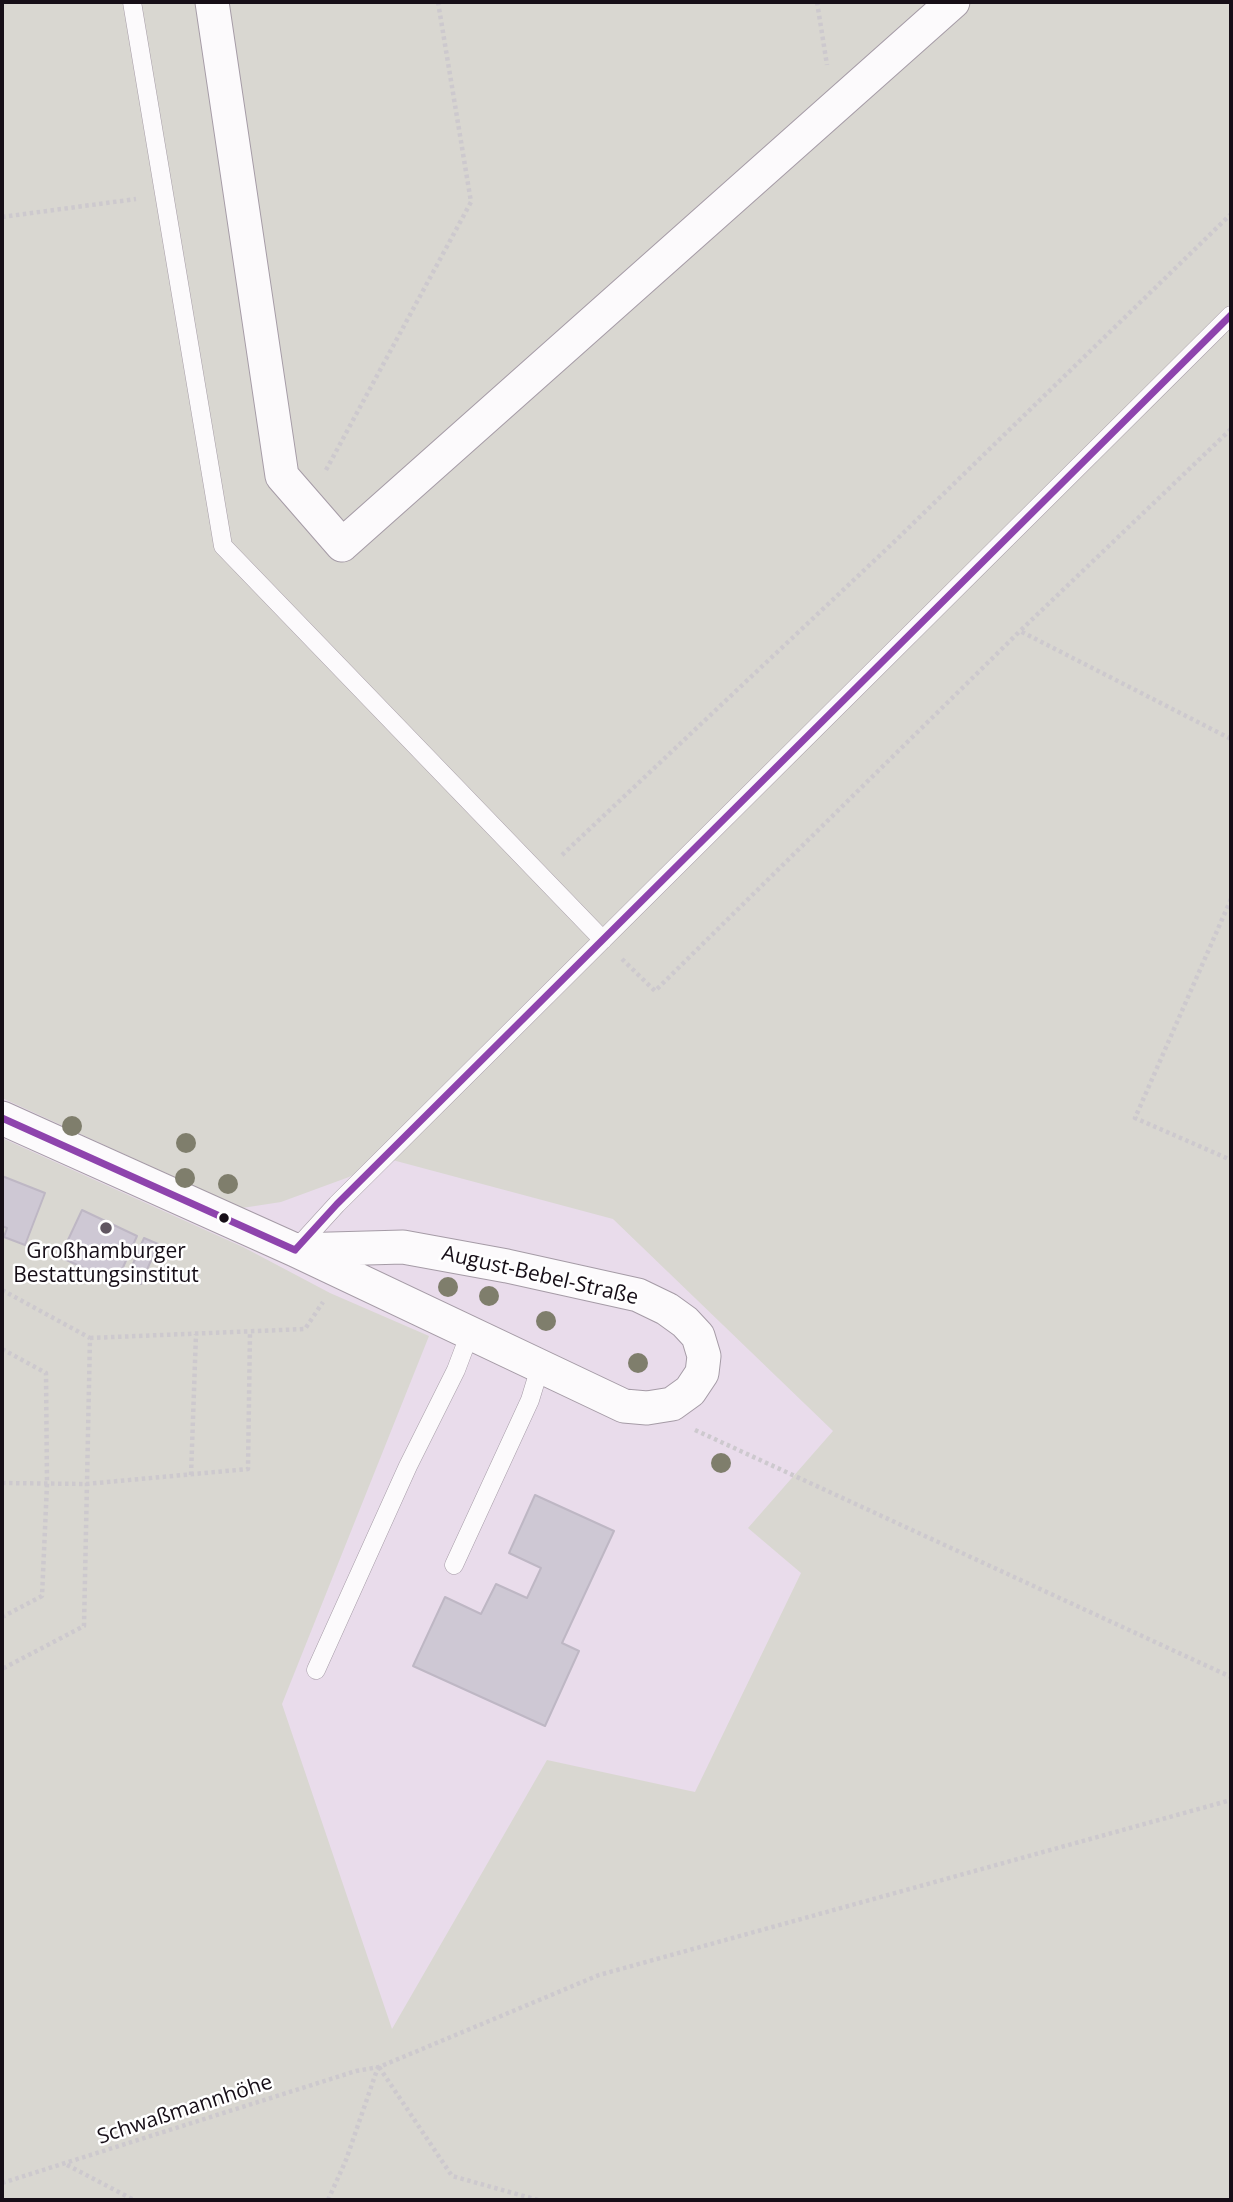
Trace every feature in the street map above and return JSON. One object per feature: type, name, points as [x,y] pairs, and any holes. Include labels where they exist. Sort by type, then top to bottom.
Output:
[{"type":"street","points":[[212,2],[282,476],[342,545],[953,2]]},
{"type":"street","name":"August-Bebel-Straße","points":[[2,1118],[295,1250],[624,1406],[647,1408],[672,1404],[690,1391],[702,1373],[704,1356],[698,1335],[667,1309],[638,1295],[507,1266],[403,1247],[295,1250]]},
{"type":"lane","points":[[132,2],[223,546],[603,940]]},
{"type":"lane","points":[[295,1250],[337,1203],[1231,315]]},
{"type":"lane","points":[[316,1670],[408,1466],[456,1370],[470,1333]]},
{"type":"lane","points":[[454,1565],[530,1400],[540,1367]]},
{"type":"path","points":[[307,505],[471,202],[438,2]]},
{"type":"path","points":[[817,2],[834,108]]},
{"type":"path","points":[[2,217],[164,195]]},
{"type":"path","points":[[540,875],[894,542],[1231,214]]},
{"type":"path","points":[[603,940],[655,991],[1020,631],[1231,429]]},
{"type":"path","points":[[1020,631],[1231,738]]},
{"type":"path","points":[[1231,899],[1135,1118],[1231,1160]]},
{"type":"path","points":[[2,1290],[90,1338],[250,1332],[305,1329],[330,1293],[340,1272]]},
{"type":"path","points":[[2,1483],[86,1484],[248,1469],[250,1332]]},
{"type":"path","points":[[191,1475],[196,1334]]},
{"type":"path","points":[[2,1669],[83,1626],[90,1338]]},
{"type":"path","points":[[2,1349],[46,1373],[47,1484],[42,1597],[2,1617]]},
{"type":"path","points":[[647,1408],[1231,1677]]},
{"type":"path","name":"Schwaßmannhöhe","points":[[2,2183],[66,2165],[356,2071],[379,2067],[599,1975],[1231,1800]]},
{"type":"path","points":[[328,2200],[346,2160],[379,2067]]},
{"type":"path","points":[[379,2067],[452,2176],[538,2200]]},
{"type":"path","points":[[66,2165],[134,2200]]},
{"type":"shaded area","points":[[2,2],[1231,2],[1231,2200],[2,2200],[2,1138],[243,1247],[330,1293],[429,1336],[282,1704],[392,2029],[547,1760],[695,1792],[801,1573],[748,1528],[833,1431],[613,1219],[385,1158],[349,1177],[281,1202],[242,1208],[2,1098]]},
{"type":"building","points":[[2,1176],[45,1193],[25,1245],[4,1237],[7,1228],[2,1226]]},
{"type":"building","points":[[82,1210],[137,1236],[116,1283],[60,1257]]},
{"type":"building","points":[[144,1238],[158,1244],[141,1284],[127,1278]]},
{"type":"building","points":[[535,1495],[614,1531],[562,1643],[579,1651],[545,1726],[413,1666],[445,1597],[481,1614],[496,1584],[527,1598],[541,1568],[509,1553]]},
{"type":"transit line","points":[[295,1250],[337,1204],[1231,315]]},
{"type":"transit line","points":[[2,1118],[295,1250]]},
{"type":"place","name":"Großhamburger Bestattungsinstitut","points":[[106,1228]]}]
